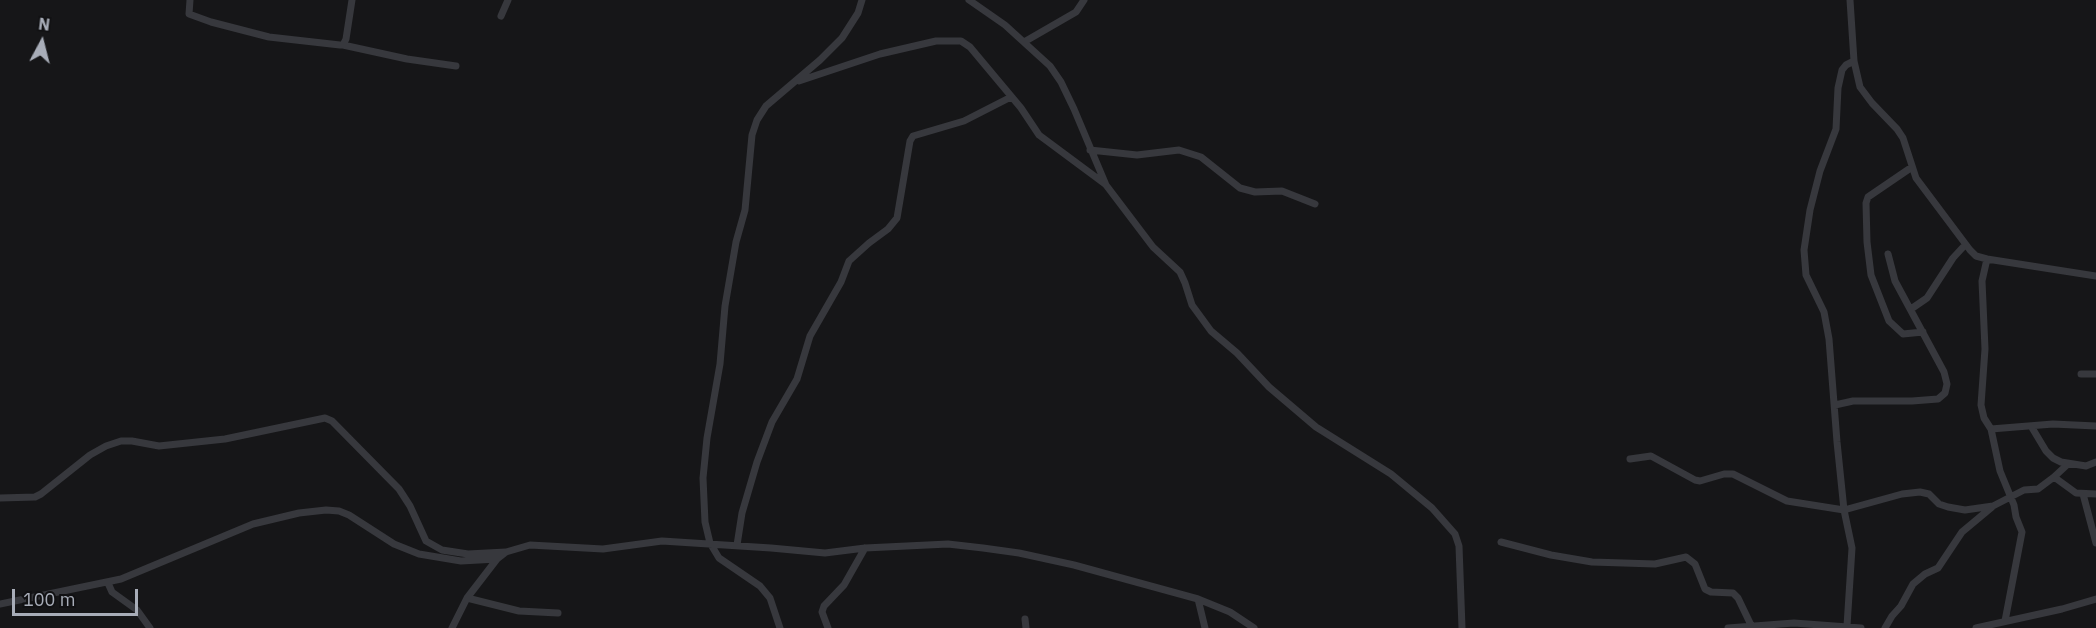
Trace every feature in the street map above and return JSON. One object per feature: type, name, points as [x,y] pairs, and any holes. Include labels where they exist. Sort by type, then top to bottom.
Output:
[{"type":"street","points":[[190,0],[189,14],[269,37],[343,45],[407,59],[456,66]]},
{"type":"street","points":[[343,45],[352,0]]},
{"type":"street","points":[[501,15],[508,0]]},
{"type":"street","points":[[780,628],[770,598],[760,586],[719,558],[710,543],[705,522],[703,478],[707,438],[720,364],[724,306],[736,242],[745,210],[752,135],[757,120],[766,106],[842,38],[858,13],[862,0]]},
{"type":"street","points":[[969,0],[1005,25],[1050,66],[1061,82],[1074,109],[1106,185],[1153,247],[1183,276],[1192,305],[1210,331],[1237,353],[1269,387],[1316,427],[1391,474],[1432,508],[1455,534],[1459,546],[1462,628]]},
{"type":"street","points":[[1024,42],[1076,12],[1084,0]]},
{"type":"street","points":[[1850,0],[1854,61],[1860,87],[1897,129],[1903,138],[1916,178],[1965,244],[1976,256],[1987,259],[2096,276]]},
{"type":"street","points":[[794,82],[880,54],[950,40],[961,41],[970,46],[1021,108],[1039,135],[1106,185]]},
{"type":"street","points":[[1847,626],[1852,558],[1850,534],[1844,510],[1828,327],[1824,312],[1806,274],[1804,250],[1810,210],[1820,171],[1836,129],[1838,88],[1842,70],[1854,61]]},
{"type":"street","points":[[737,545],[742,513],[757,462],[772,422],[796,378],[810,336],[841,282],[849,261],[888,230],[897,218],[910,141],[913,136],[964,121],[1011,97]]},
{"type":"street","points":[[1090,150],[1137,155],[1179,150],[1201,157],[1240,188],[1255,192],[1282,191],[1315,204]]},
{"type":"street","points":[[1912,166],[1868,197],[1866,203],[1867,242],[1871,275],[1888,321],[1903,334],[1923,332]]},
{"type":"street","points":[[1911,309],[1927,298],[1965,244]]},
{"type":"street","points":[[1835,405],[1852,401],[1912,401],[1942,397],[1945,393],[1947,384],[1944,372],[1895,281],[1888,254]]},
{"type":"street","points":[[1987,259],[1982,281],[1985,349],[1981,405],[1984,418],[1991,429],[2000,471],[2022,535],[2005,621]]},
{"type":"street","points":[[2081,374],[2096,374]]},
{"type":"street","points":[[0,498],[35,497],[90,455],[121,441],[159,446],[225,439],[325,418],[332,421],[399,489],[410,506],[426,542],[442,550],[468,554],[506,552]]},
{"type":"street","points":[[1991,429],[2068,423],[2096,426]]},
{"type":"street","points":[[2031,426],[2046,452],[2053,458],[2068,464],[2086,466],[2096,462]]},
{"type":"street","points":[[1630,459],[1651,456],[1700,481],[1724,474],[1733,474],[1787,501],[1844,510],[1902,494],[1920,492],[1929,494],[1940,504],[1948,507],[1965,510],[1993,506],[2024,490],[2038,489],[2068,464]]},
{"type":"street","points":[[2054,477],[2067,488],[2083,494],[2096,494]]},
{"type":"street","points":[[2083,494],[2096,543]]},
{"type":"street","points":[[1885,628],[1913,584],[1925,574],[1938,568],[1962,532],[1993,506]]},
{"type":"street","points":[[0,604],[108,583],[147,570],[244,528],[314,511],[339,511],[394,544],[419,554],[461,561],[497,559]]},
{"type":"street","points":[[452,628],[467,598],[497,559],[506,552],[522,546],[540,544],[603,549],[646,542],[710,543],[825,553],[865,548],[948,544],[1019,553],[1129,579],[1198,599],[1230,612],[1254,628]]},
{"type":"street","points":[[1501,542],[1551,555],[1592,562],[1655,564],[1686,557],[1695,564],[1704,589],[1728,591],[1738,598],[1751,625]]},
{"type":"street","points":[[828,628],[822,612],[824,606],[844,585],[865,548]]},
{"type":"street","points":[[108,583],[112,592],[137,610],[150,628]]},
{"type":"street","points":[[467,598],[519,611],[558,614]]},
{"type":"street","points":[[1198,599],[1204,628]]},
{"type":"street","points":[[1976,628],[2096,599]]},
{"type":"street","points":[[1025,620],[1026,628]]},
{"type":"street","points":[[1728,628],[1794,623],[1861,628]]}]
